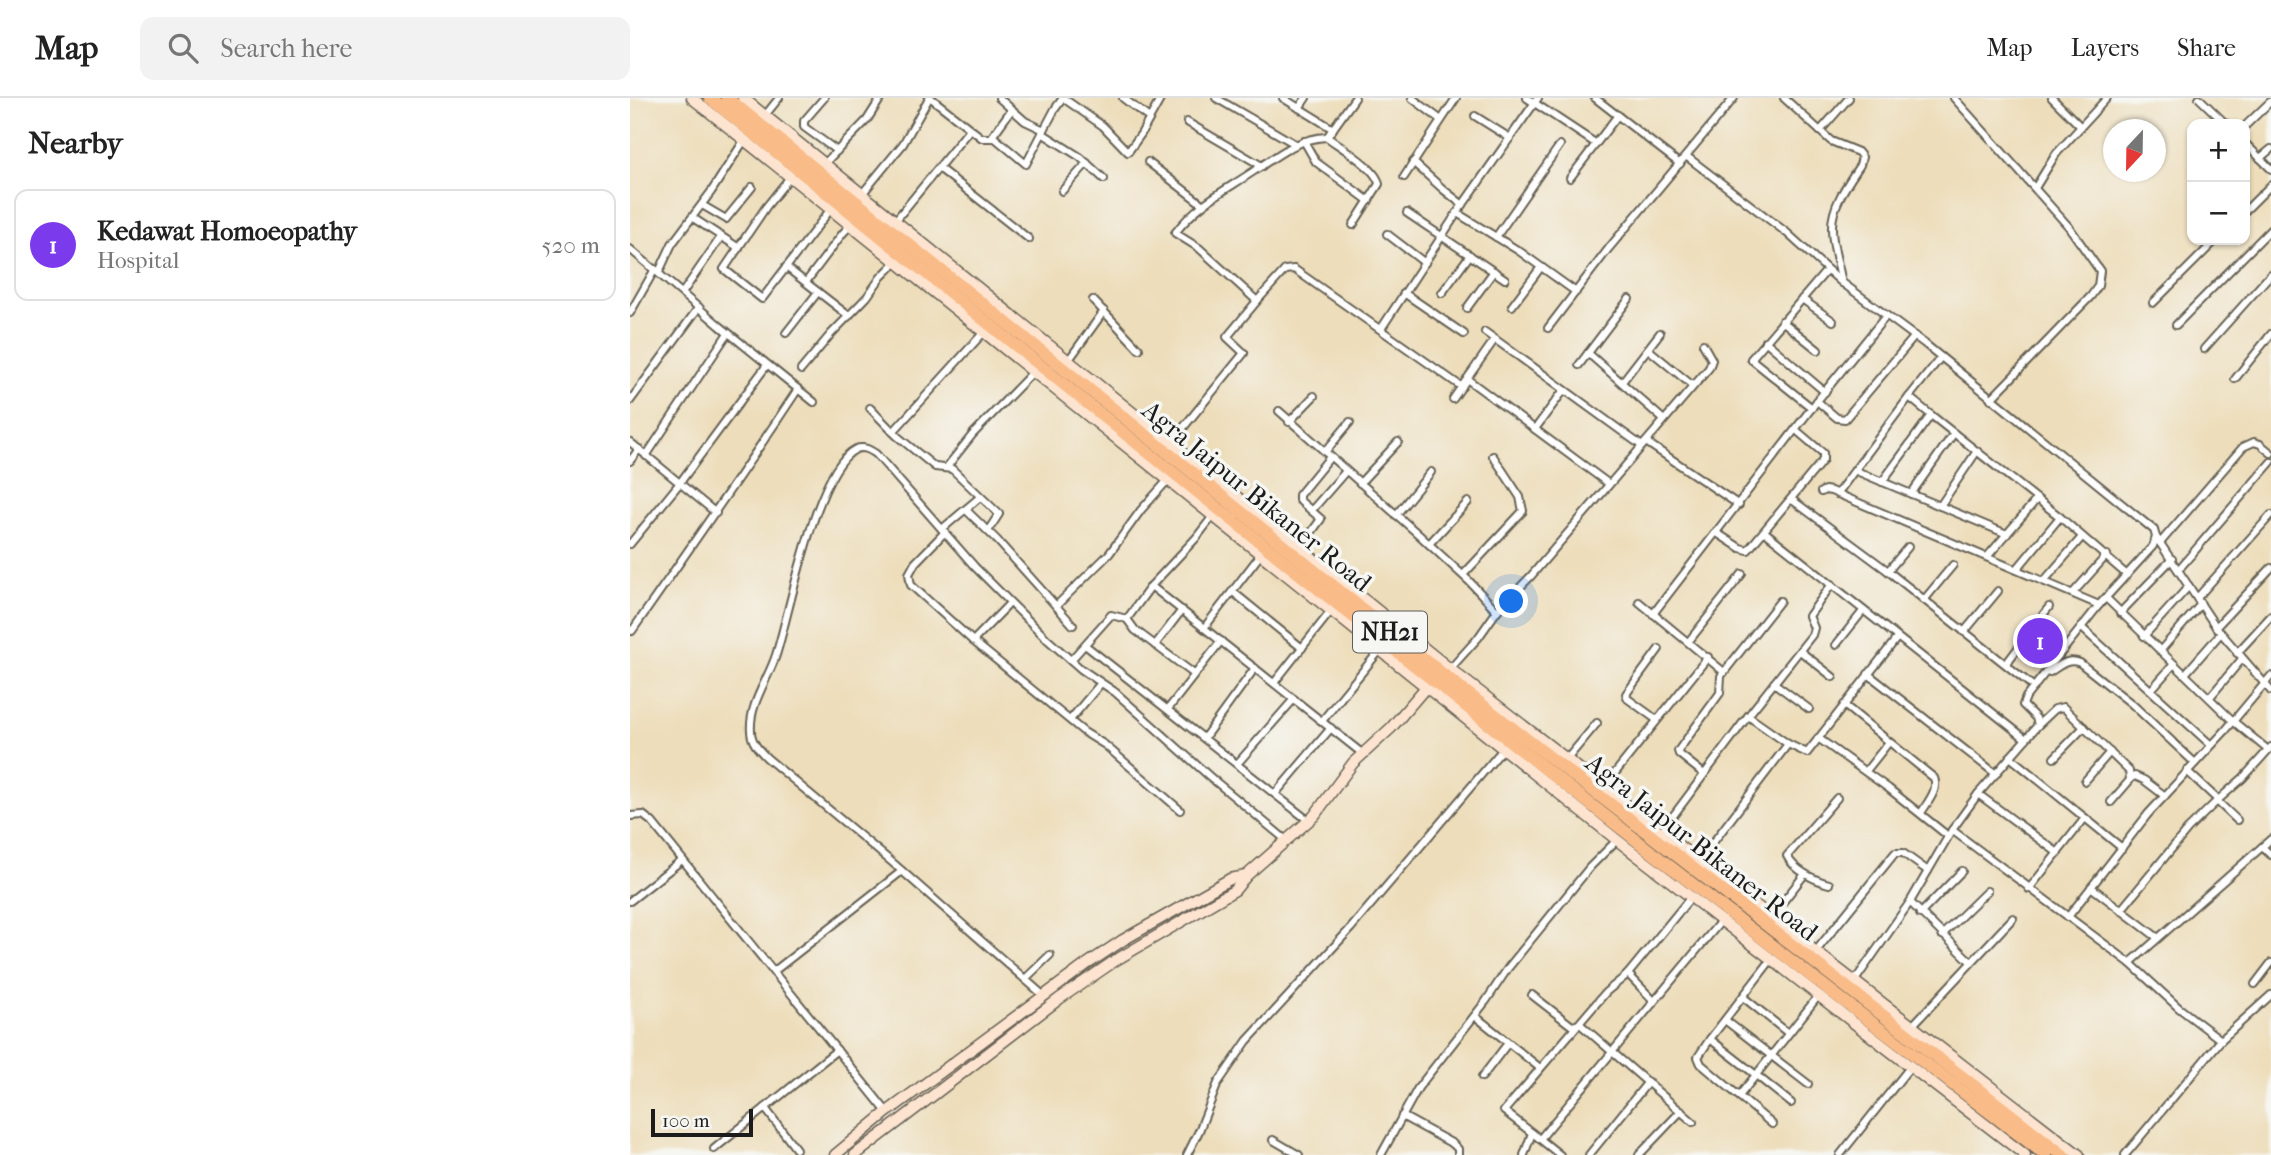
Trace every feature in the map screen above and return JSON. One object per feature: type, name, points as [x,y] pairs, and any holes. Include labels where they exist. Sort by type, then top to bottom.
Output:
[{"type":"highway","name":"Agra Jaipur Bikaner Road","points":[[710,98],[754,128],[1444,675],[2063,1155]]},
{"type":"highway","name":"Agra Jaipur Bikaner Road","points":[[727,98],[754,128],[1266,548],[1821,992],[1846,989],[2046,1155]]},
{"type":"street","points":[[692,98],[824,163],[1450,669],[1816,951],[1846,989],[1912,1026],[2079,1155]]},
{"type":"street","points":[[743,98],[754,128],[790,177],[1617,840],[1771,960],[1821,992],[1910,1067],[2025,1155]]},
{"type":"street","points":[[630,313],[672,244],[693,218],[754,128],[779,98]]},
{"type":"street","points":[[824,98],[804,121],[804,127],[837,151]]},
{"type":"street","points":[[824,163],[867,120],[881,98]]},
{"type":"street","points":[[862,194],[903,144],[932,98],[982,138],[991,138],[1008,147],[1026,164],[1063,98],[1103,126],[1128,152],[1161,98]]},
{"type":"street","points":[[999,98],[1026,121],[1087,163],[1104,179]]},
{"type":"street","points":[[1123,98],[1149,118]]},
{"type":"street","points":[[1216,98],[1294,144]]},
{"type":"street","points":[[1283,98],[1333,129]]},
{"type":"street","points":[[1299,108],[1306,98]]},
{"type":"street","points":[[1257,301],[1199,248],[1175,233],[1202,204],[1294,144],[1326,137],[1355,98]]},
{"type":"street","points":[[1412,98],[1441,120]]},
{"type":"street","points":[[1405,177],[1455,98]]},
{"type":"street","points":[[1527,98],[1536,101],[1595,143]]},
{"type":"street","points":[[1595,98],[1680,164]]},
{"type":"street","points":[[1548,328],[1734,98]]},
{"type":"street","points":[[1820,131],[1849,98]]},
{"type":"street","points":[[1954,98],[2035,188],[2086,249],[2100,271],[2100,278],[2091,296],[1991,398]]},
{"type":"street","points":[[2052,98],[2081,127]]},
{"type":"street","points":[[2035,188],[2056,154],[2107,98]]},
{"type":"street","points":[[2199,98],[2221,119]]},
{"type":"street","points":[[1790,100],[1838,146],[1858,152],[1862,157],[1834,211],[1832,221],[1842,283]]},
{"type":"street","points":[[2250,121],[2271,100]]},
{"type":"street","points":[[1381,329],[1536,101]]},
{"type":"street","points":[[991,138],[1012,109]]},
{"type":"street","points":[[1570,178],[1618,115]]},
{"type":"street","points":[[1475,116],[1510,138]]},
{"type":"street","points":[[1187,122],[1262,166]]},
{"type":"street","points":[[895,221],[970,129]]},
{"type":"street","points":[[1326,137],[1372,170],[1379,179],[1379,184],[1353,225]]},
{"type":"street","points":[[1304,141],[1316,162],[1369,201]]},
{"type":"street","points":[[1496,237],[1560,145]]},
{"type":"street","points":[[2250,148],[2271,169]]},
{"type":"street","points":[[2260,158],[2271,149]]},
{"type":"street","points":[[1686,156],[1787,233],[1842,283],[1915,336],[2150,525],[2218,630],[2271,691]]},
{"type":"street","points":[[1148,162],[1202,204]]},
{"type":"street","points":[[1413,162],[1463,205]]},
{"type":"street","points":[[1062,191],[1087,163]]},
{"type":"street","points":[[939,168],[1030,239]]},
{"type":"street","points":[[790,177],[724,269],[762,299],[831,210]]},
{"type":"street","points":[[2250,206],[2271,185]]},
{"type":"street","points":[[702,205],[726,219],[752,187]]},
{"type":"street","points":[[1407,212],[1505,279]]},
{"type":"street","points":[[1458,213],[1576,292]]},
{"type":"street","points":[[693,218],[739,248]]},
{"type":"street","points":[[806,282],[850,226]]},
{"type":"street","points":[[2176,325],[2271,229]]},
{"type":"street","points":[[1387,234],[1424,263]]},
{"type":"street","points":[[683,292],[721,237]]},
{"type":"street","points":[[2153,303],[2211,245]]},
{"type":"street","points":[[630,249],[814,402]]},
{"type":"street","points":[[1443,293],[1469,255]]},
{"type":"street","points":[[801,370],[896,262]]},
{"type":"street","points":[[786,267],[849,316]]},
{"type":"street","points":[[1512,306],[1541,267]]},
{"type":"street","points":[[1170,444],[1244,353],[1227,337],[1284,270],[1294,269],[1462,387]]},
{"type":"street","points":[[1812,408],[1752,361],[1753,355],[1827,270]]},
{"type":"street","points":[[1467,308],[1494,271]]},
{"type":"street","points":[[2204,349],[2271,274]]},
{"type":"street","points":[[786,333],[818,292]]},
{"type":"street","points":[[1404,293],[1464,334]]},
{"type":"street","points":[[1579,365],[1629,299]]},
{"type":"street","points":[[1802,299],[1833,321]]},
{"type":"street","points":[[1093,300],[1139,349]]},
{"type":"street","points":[[630,401],[699,307]]},
{"type":"street","points":[[1068,362],[1104,312]]},
{"type":"street","points":[[1653,614],[1886,316]]},
{"type":"street","points":[[1782,321],[1818,350]]},
{"type":"street","points":[[893,432],[984,332]]},
{"type":"street","points":[[1485,332],[1564,390],[1738,505]]},
{"type":"street","points":[[646,456],[728,333]]},
{"type":"street","points":[[1622,382],[1660,333]]},
{"type":"street","points":[[2235,379],[2271,334]]},
{"type":"street","points":[[1817,401],[1837,418],[1845,419],[1915,336]]},
{"type":"street","points":[[1453,399],[1495,339]]},
{"type":"street","points":[[1765,341],[1825,391]]},
{"type":"street","points":[[1450,669],[1478,638],[1497,611],[1531,576],[1709,368],[1712,360],[1703,344]]},
{"type":"street","points":[[1648,349],[1693,386]]},
{"type":"street","points":[[1588,352],[1664,420]]},
{"type":"street","points":[[1838,494],[1941,357]]},
{"type":"street","points":[[630,544],[679,484],[767,365]]},
{"type":"street","points":[[946,468],[973,434],[1033,372]]},
{"type":"street","points":[[1467,379],[1609,484]]},
{"type":"street","points":[[630,630],[632,631],[677,564],[716,513],[798,389]]},
{"type":"street","points":[[1535,429],[1564,390]]},
{"type":"street","points":[[1290,422],[1314,396]]},
{"type":"street","points":[[1909,397],[2107,555],[2127,575]]},
{"type":"street","points":[[870,408],[893,432],[935,467],[953,469],[999,514],[988,531]]},
{"type":"street","points":[[1279,411],[1463,575],[1497,611]]},
{"type":"street","points":[[1882,482],[1931,415]]},
{"type":"street","points":[[1300,548],[1321,521],[1320,517],[1299,500],[1299,495],[1350,422]]},
{"type":"street","points":[[1717,533],[1745,550],[1751,548],[1823,460],[1824,455],[1796,430]]},
{"type":"street","points":[[1911,494],[1954,433]]},
{"type":"street","points":[[630,442],[716,513]]},
{"type":"street","points":[[1360,483],[1398,442]]},
{"type":"street","points":[[2038,725],[2036,718],[2024,705],[2026,697],[2099,605],[2243,447],[2254,442],[2271,453]]},
{"type":"street","points":[[1043,995],[902,871],[767,758],[751,736],[751,724],[761,689],[775,659],[811,530],[829,482],[843,461],[861,448],[876,454],[1010,603],[1071,660],[1115,692],[1286,840]]},
{"type":"street","points":[[630,461],[639,449]]},
{"type":"street","points":[[1940,506],[1977,451]]},
{"type":"street","points":[[1463,575],[1523,511],[1521,497],[1493,456]]},
{"type":"street","points":[[2179,569],[2271,462]]},
{"type":"street","points":[[1854,470],[2007,534]]},
{"type":"street","points":[[1312,510],[1346,471]]},
{"type":"street","points":[[1396,515],[1431,472]]},
{"type":"street","points":[[1056,606],[1109,554],[1141,510],[1168,480]]},
{"type":"street","points":[[1821,492],[1828,490],[1838,494],[2099,605]]},
{"type":"street","points":[[980,497],[944,530],[915,563],[909,574],[909,581],[973,641],[1105,745],[1180,810]]},
{"type":"street","points":[[1791,499],[1888,571],[2034,687]]},
{"type":"street","points":[[1987,557],[2037,499]]},
{"type":"street","points":[[1429,544],[1468,502]]},
{"type":"street","points":[[966,510],[1073,625]]},
{"type":"street","points":[[2160,650],[2271,515]]},
{"type":"street","points":[[1127,619],[1151,586],[1213,516]]},
{"type":"street","points":[[2017,569],[2060,517]]},
{"type":"street","points":[[1765,532],[2026,739]]},
{"type":"street","points":[[2044,580],[2082,537]]},
{"type":"street","points":[[1888,571],[1908,547]]},
{"type":"street","points":[[1204,628],[1261,555]]},
{"type":"street","points":[[2073,593],[2107,555]]},
{"type":"street","points":[[2120,613],[2172,559]]},
{"type":"street","points":[[1924,600],[1952,565]]},
{"type":"street","points":[[2185,674],[2271,568]]},
{"type":"street","points":[[1689,641],[1742,574]]},
{"type":"street","points":[[1661,832],[1814,633],[1809,619],[1811,613],[1832,584]]},
{"type":"street","points":[[1151,586],[1363,754]]},
{"type":"street","points":[[2144,636],[2189,586]]},
{"type":"street","points":[[1964,632],[1998,591]]},
{"type":"street","points":[[1233,592],[1302,648]]},
{"type":"street","points":[[2106,598],[2233,721],[2269,748],[2243,778],[2182,836],[2121,910]]},
{"type":"street","points":[[1704,774],[1678,752],[1720,693],[1719,680],[1724,672],[1780,601]]},
{"type":"street","points":[[1639,602],[1724,672]]},
{"type":"street","points":[[973,641],[1010,603]]},
{"type":"street","points":[[2006,664],[2049,607]]},
{"type":"street","points":[[1155,645],[1182,610]]},
{"type":"street","points":[[1274,683],[1331,611]]},
{"type":"street","points":[[1836,645],[1863,611]]},
{"type":"street","points":[[1071,660],[1111,615],[1127,619],[1135,630],[1194,674]]},
{"type":"street","points":[[2210,697],[2271,616]]},
{"type":"street","points":[[2082,628],[2211,745]]},
{"type":"street","points":[[1748,716],[1788,744],[1807,752],[1897,638]]},
{"type":"street","points":[[1168,709],[1221,641]]},
{"type":"street","points":[[1085,645],[1309,821]]},
{"type":"street","points":[[1657,720],[1628,699],[1626,694],[1659,649]]},
{"type":"street","points":[[1322,721],[1380,650]]},
{"type":"street","points":[[1800,651],[1833,677]]},
{"type":"street","points":[[1603,788],[1708,657]]},
{"type":"street","points":[[2046,673],[2064,662],[2072,660],[2080,663],[2132,705],[2196,763]]},
{"type":"street","points":[[2151,690],[2174,664]]},
{"type":"street","points":[[1204,738],[1255,668]]},
{"type":"street","points":[[1868,674],[1996,774]]},
{"type":"street","points":[[2068,917],[2165,796],[2271,676]]},
{"type":"street","points":[[1070,720],[1101,682]]},
{"type":"street","points":[[1774,683],[1808,709]]},
{"type":"street","points":[[855,1155],[981,1056],[1094,975],[1235,890],[1246,876],[1309,821],[1363,754],[1391,728],[1426,687]]},
{"type":"street","points":[[1237,764],[1294,699]]},
{"type":"street","points":[[1844,705],[1934,778],[1936,783],[1921,813]]},
{"type":"street","points":[[1846,989],[1910,902],[1950,833],[1978,794],[2038,725],[2060,707],[2068,710],[2129,771],[2131,778]]},
{"type":"street","points":[[1567,760],[1597,723]]},
{"type":"street","points":[[2054,758],[2084,727]]},
{"type":"street","points":[[1275,794],[1331,728]]},
{"type":"street","points":[[1818,738],[2130,963],[2179,1008],[2221,1040]]},
{"type":"street","points":[[1866,771],[1889,742]]},
{"type":"street","points":[[1699,861],[1788,744]]},
{"type":"street","points":[[1187,1155],[1218,1083],[1247,1041],[1351,928],[1503,749]]},
{"type":"street","points":[[2085,781],[2110,752]]},
{"type":"street","points":[[2010,757],[2122,848]]},
{"type":"street","points":[[2187,771],[2237,820]]},
{"type":"street","points":[[2111,802],[2131,778],[2139,777],[2165,796]]},
{"type":"street","points":[[1978,794],[2058,853]]},
{"type":"street","points":[[1829,884],[1805,874],[1789,861],[1788,854],[1837,798]]},
{"type":"street","points":[[630,816],[637,814],[648,818],[887,1112]]},
{"type":"street","points":[[2029,889],[2085,818]]},
{"type":"street","points":[[2130,963],[2271,839]]},
{"type":"street","points":[[1381,1155],[1418,1088],[1561,901],[1617,840]]},
{"type":"street","points":[[2262,847],[2271,855]]},
{"type":"street","points":[[1816,951],[1895,853],[1903,853],[1928,872]]},
{"type":"street","points":[[630,901],[682,860]]},
{"type":"street","points":[[773,972],[902,871]]},
{"type":"street","points":[[1920,914],[1962,872]]},
{"type":"street","points":[[1771,917],[1805,874]]},
{"type":"street","points":[[835,1155],[887,1112],[1043,995],[1122,940],[1230,879],[1246,876]]},
{"type":"street","points":[[2091,887],[2158,938]]},
{"type":"street","points":[[1942,935],[1987,891]]},
{"type":"street","points":[[1560,1155],[1504,1111],[1606,992],[1628,974],[1691,897]]},
{"type":"street","points":[[1910,902],[1971,962]]},
{"type":"street","points":[[1912,1026],[2013,918]]},
{"type":"street","points":[[1540,1139],[1721,921]]},
{"type":"street","points":[[1025,979],[1050,955]]},
{"type":"street","points":[[1771,960],[1700,1053],[1699,1060],[1772,1124]]},
{"type":"street","points":[[2255,984],[2271,963]]},
{"type":"street","points":[[1087,964],[1094,975]]},
{"type":"street","points":[[1628,974],[1654,1001]]},
{"type":"street","points":[[1739,1096],[1821,992]]},
{"type":"street","points":[[1532,995],[1572,1026],[1580,1024]]},
{"type":"street","points":[[2125,1155],[2221,1040],[2271,995]]},
{"type":"street","points":[[1743,997],[1788,1032]]},
{"type":"street","points":[[1475,1016],[1540,1068]]},
{"type":"street","points":[[1725,1020],[1808,1084]]},
{"type":"street","points":[[1580,1024],[1693,1122]]},
{"type":"street","points":[[1710,1040],[1791,1103]]},
{"type":"street","points":[[1482,1077],[1508,1043]]},
{"type":"street","points":[[714,1149],[837,1051]]},
{"type":"street","points":[[1840,1155],[1910,1067]]},
{"type":"street","points":[[1589,1155],[1648,1082]]},
{"type":"street","points":[[765,1108],[796,1149]]},
{"type":"street","points":[[1639,1155],[1681,1111]]},
{"type":"street","points":[[1402,1116],[1453,1144],[1458,1149],[1458,1155]]},
{"type":"street","points":[[1524,1155],[1532,1133]]},
{"type":"street","points":[[1273,1140],[1300,1155]]},
{"type":"street","points":[[1282,1155],[1287,1147]]},
{"type":"place","name":"Kedawat Homoeopathy","points":[[2040,641]]}]
